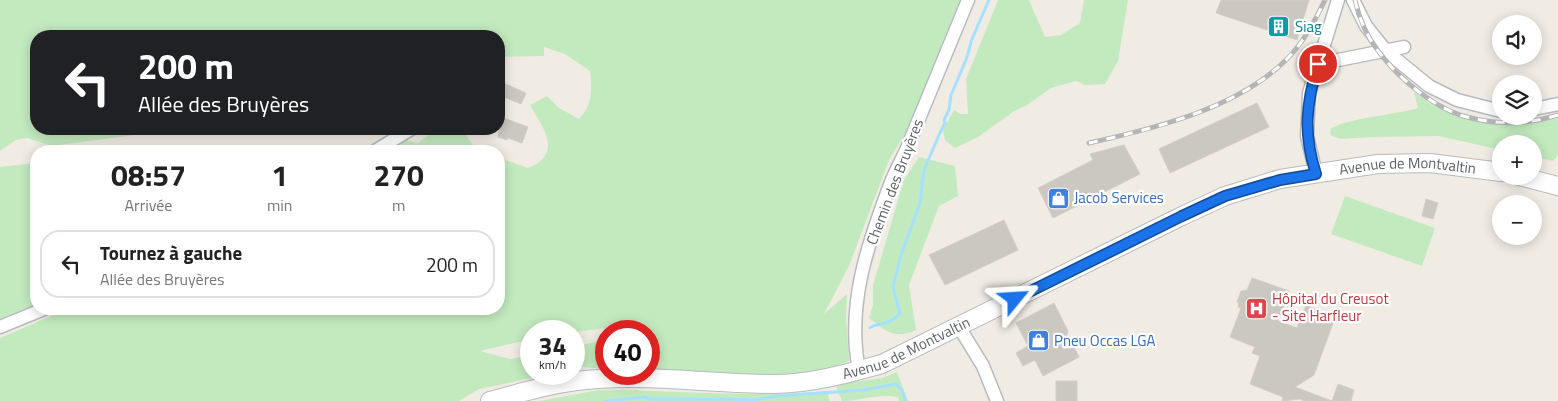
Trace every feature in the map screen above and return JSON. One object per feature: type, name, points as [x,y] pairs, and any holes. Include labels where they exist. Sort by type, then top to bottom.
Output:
[{"type":"street","name":"Chemin des Bruyères","points":[[859,370],[855,352],[855,316],[858,289],[864,265],[892,181],[968,0]]},
{"type":"street","points":[[1316,174],[1307,136],[1309,93],[1338,0]]},
{"type":"street","points":[[1353,0],[1366,26],[1386,51],[1429,86],[1457,100],[1492,108]]},
{"type":"street","points":[[1318,64],[1404,47]]},
{"type":"street","points":[[1542,107],[1558,104]]},
{"type":"street","points":[[385,145],[401,135]]},
{"type":"street","name":"Avenue de Montvaltin","points":[[490,401],[561,382],[599,378],[651,378],[775,384],[817,380],[882,364],[1225,196],[1280,180],[1378,164],[1402,162],[1456,165],[1492,171]]},
{"type":"street","points":[[1542,182],[1558,186]]},
{"type":"street","points":[[0,328],[30,315]]},
{"type":"street","points":[[959,327],[983,366],[997,401]]},
{"type":"green space","points":[[0,0],[960,0],[906,132],[889,160],[849,266],[824,314],[847,294],[846,319],[849,361],[819,372],[781,375],[660,371],[660,320],[595,320],[595,329],[585,331],[585,320],[520,320],[520,342],[480,351],[510,359],[520,357],[520,381],[479,389],[459,401],[0,401],[0,338],[53,315],[505,315],[505,160],[528,168],[539,162],[548,148],[547,140],[545,131],[530,105],[547,96],[559,108],[579,119],[584,114],[589,102],[590,71],[565,54],[544,47],[544,56],[505,57],[505,30],[30,30],[30,135],[134,135],[59,145],[48,145],[27,138],[16,140],[0,151]]},
{"type":"green space","points":[[998,0],[1029,0],[1045,37],[1061,35],[1080,23],[1084,0],[1128,0],[1118,61],[1105,84],[1085,85],[1076,81],[1051,88],[978,137],[955,148],[945,140],[943,130],[954,110],[961,114],[968,114],[966,79]]},
{"type":"green space","points":[[1414,92],[1432,105],[1470,120],[1492,121],[1492,125],[1542,125],[1542,121],[1558,117],[1558,155],[1553,161],[1542,159],[1542,135],[1492,135],[1492,148],[1439,136],[1341,139],[1330,135],[1331,128],[1341,124],[1418,108]]},
{"type":"green space","points":[[428,135],[466,135],[473,145],[399,145],[405,140],[418,143]]},
{"type":"green space","points":[[919,157],[955,166],[958,196],[939,206],[909,285],[916,330],[896,334],[891,333],[869,318],[873,305],[873,285],[904,180]]},
{"type":"green space","points":[[30,164],[30,308],[0,322],[0,167]]},
{"type":"green space","points":[[1345,196],[1435,228],[1422,266],[1331,234]]},
{"type":"green space","points":[[595,342],[595,368],[585,367],[585,344]]},
{"type":"green space","points":[[897,372],[908,401],[899,401],[899,398],[892,396],[879,396],[842,401],[836,387],[846,383],[882,378]]},
{"type":"green space","points":[[598,390],[742,394],[828,391],[829,401],[540,401]]},
{"type":"building","name":"Siag","points":[[1221,0],[1309,0],[1297,40],[1216,13]]},
{"type":"building","points":[[505,84],[526,93],[521,104],[505,97]]},
{"type":"building","points":[[1257,103],[1269,127],[1170,173],[1159,149]]},
{"type":"building","points":[[505,118],[528,127],[522,143],[498,137],[498,135],[505,135]]},
{"type":"building","points":[[1124,145],[1140,174],[1053,218],[1038,188],[1093,160],[1090,154]]},
{"type":"building","points":[[1426,199],[1438,203],[1433,219],[1422,216]]},
{"type":"building","points":[[1004,220],[1018,250],[945,285],[929,255]]},
{"type":"building","points":[[1252,278],[1289,291],[1278,321],[1297,328],[1306,305],[1325,313],[1326,311],[1336,315],[1314,375],[1295,387],[1332,401],[1305,401],[1300,399],[1282,401],[1283,397],[1250,384],[1260,356],[1252,353],[1255,347],[1230,337],[1241,308],[1238,307],[1239,302],[1237,302],[1241,291],[1247,290]]},
{"type":"building","points":[[1054,303],[1068,331],[1063,350],[1073,345],[1079,357],[1043,376],[1035,360],[1023,366],[1016,353],[1028,346],[1016,323]]},
{"type":"building","points":[[1056,381],[1077,381],[1077,401],[1056,401]]},
{"type":"building","points":[[1338,384],[1354,390],[1351,401],[1332,401]]},
{"type":"waterway","points":[[870,328],[891,321],[900,314],[893,287],[900,258],[920,203],[924,170],[945,123],[944,120],[949,110],[951,95],[989,0]]},
{"type":"waterway","points":[[606,401],[645,397],[650,399],[753,400],[778,396],[864,390],[896,384],[902,390],[905,401]]},
{"type":"railway","points":[[1089,143],[1172,122],[1228,100],[1253,86],[1276,69],[1296,49],[1312,25],[1325,0]]},
{"type":"railway","points":[[1355,0],[1367,34],[1387,62],[1408,83],[1445,109],[1471,118],[1492,122],[1526,122],[1558,115]]},
{"type":"place","name":"Siag","points":[[1279,27]]},
{"type":"place","name":"Jacob Services","points":[[1058,198]]},
{"type":"place","name":"Hôpital du Creusot - Site Harfleur","points":[[1256,308]]},
{"type":"place","name":"Pneu Occas LGA","points":[[1038,341]]},
{"type":"route","points":[[1015,299],[1225,196],[1280,180],[1316,174],[1307,136],[1309,93],[1318,64]]}]
